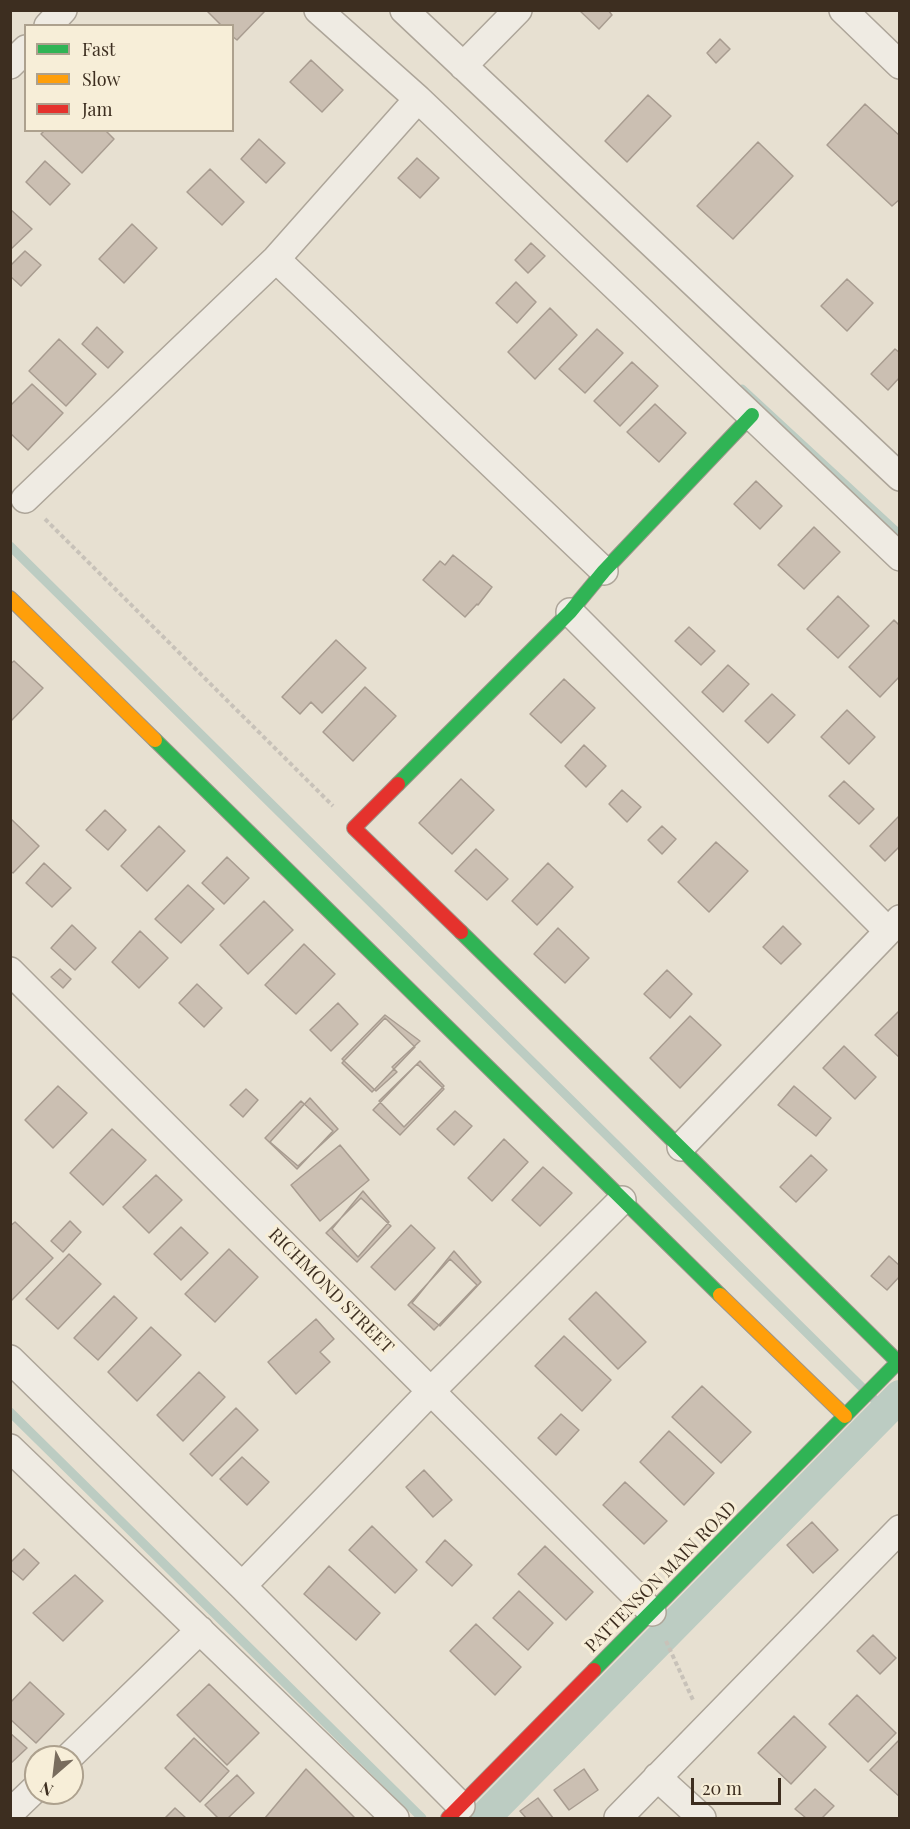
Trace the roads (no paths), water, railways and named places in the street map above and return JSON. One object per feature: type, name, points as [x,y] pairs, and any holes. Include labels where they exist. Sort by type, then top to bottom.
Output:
[{"type":"street","points":[[50,24],[63,10]]},
{"type":"street","points":[[318,10],[418,99],[900,557]]},
{"type":"street","points":[[404,10],[900,477]]},
{"type":"street","points":[[463,66],[518,10]]},
{"type":"street","points":[[843,10],[900,65]]},
{"type":"street","points":[[10,65],[24,51]]},
{"type":"street","points":[[25,499],[276,259],[418,99]]},
{"type":"street","points":[[276,259],[604,571]]},
{"type":"street","points":[[752,415],[604,571],[570,612],[354,828],[899,1361]]},
{"type":"street","points":[[10,598],[845,1416]]},
{"type":"street","points":[[570,612],[894,925],[681,1147]]},
{"type":"street","name":"RICHMOND STREET","points":[[10,972],[652,1612]]},
{"type":"street","points":[[243,1586],[431,1390],[622,1200]]},
{"type":"street","points":[[10,1359],[243,1586],[454,1812]]},
{"type":"street","name":"PATTENSON MAIN ROAD","points":[[454,1812],[899,1361]]},
{"type":"street","points":[[10,1448],[395,1818]]},
{"type":"street","points":[[618,1818],[900,1529]]},
{"type":"street","points":[[81,1745],[200,1630]]},
{"type":"street","points":[[657,1777],[702,1818]]},
{"type":"street","points":[[10,1813],[24,1800]]},
{"type":"waterway","points":[[742,389],[900,535]]},
{"type":"waterway","points":[[10,546],[886,1411]]},
{"type":"waterway","points":[[484,1818],[900,1396]]},
{"type":"waterway","points":[[10,1412],[422,1818]]}]
